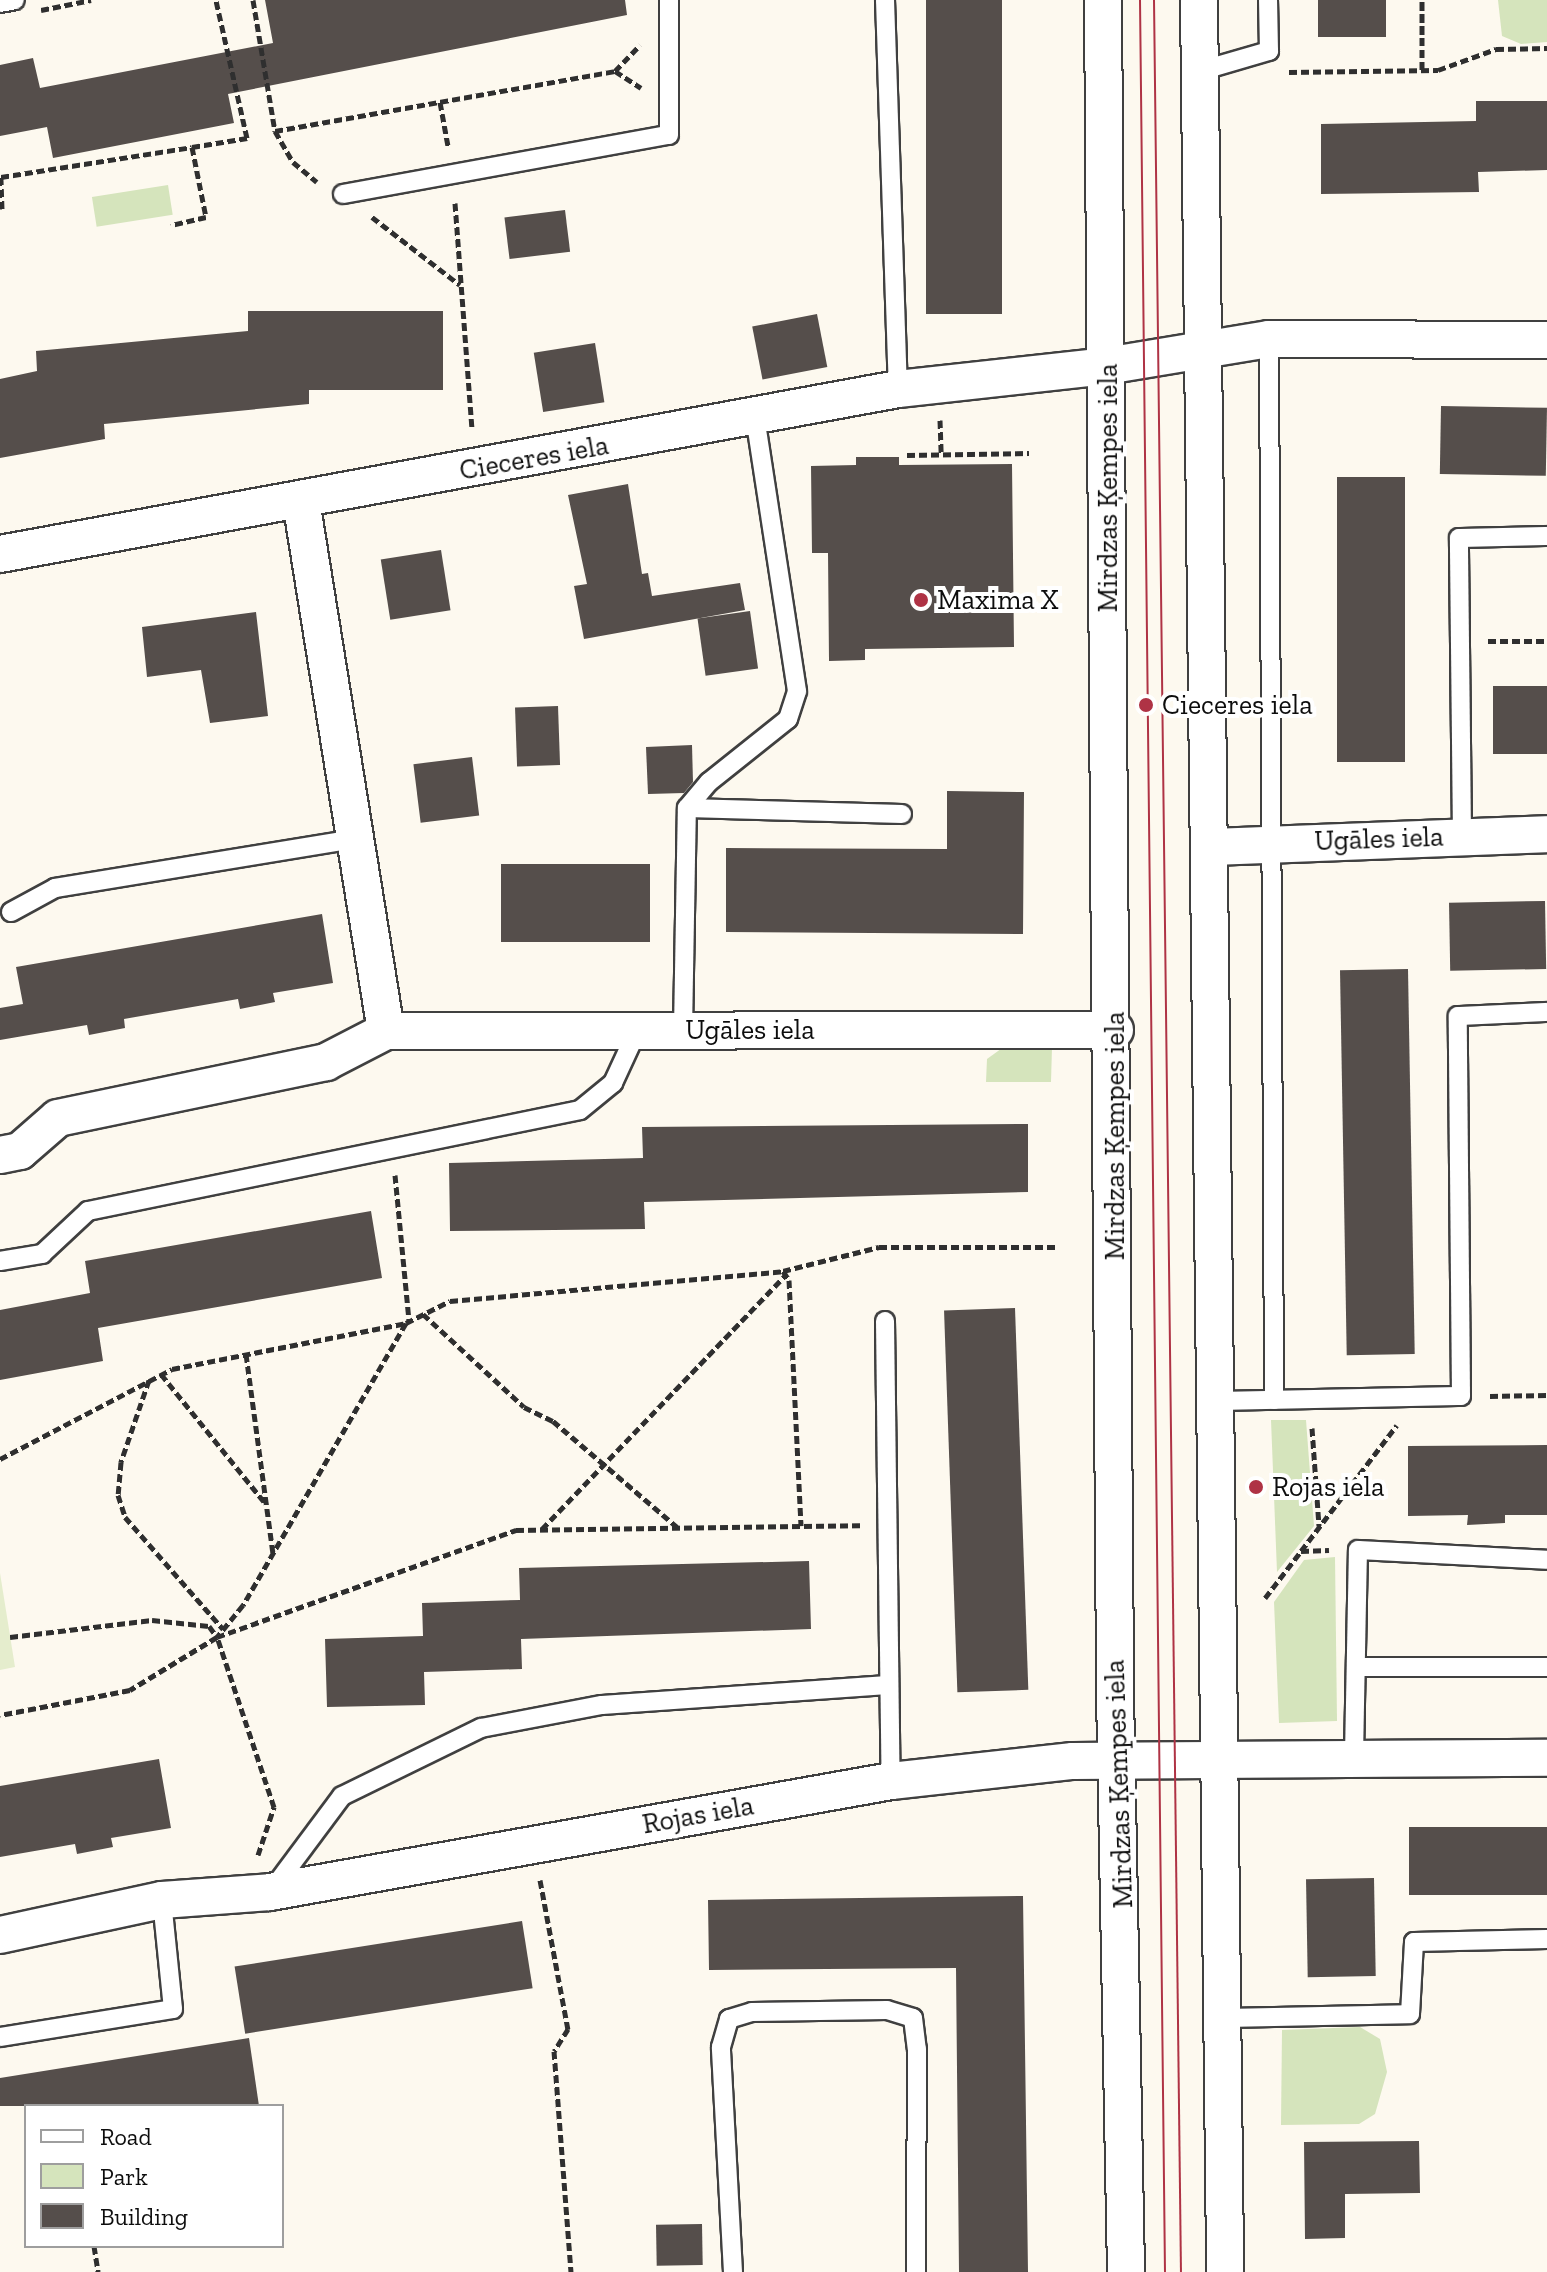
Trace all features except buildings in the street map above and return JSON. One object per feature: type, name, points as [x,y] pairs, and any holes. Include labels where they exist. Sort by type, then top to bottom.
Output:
[{"type":"street","name":"Mirdzas Ķempes iela","points":[[1103,0],[1115,1030],[1118,1760],[1126,2272]]},
{"type":"street","points":[[1199,0],[1225,2272]]},
{"type":"street","name":"Cieceres iela","points":[[0,554],[473,470],[898,389],[1106,366],[1269,339],[1547,340]]},
{"type":"street","points":[[301,501],[386,1031]]},
{"type":"street","name":"Ugāles iela","points":[[1211,847],[1547,834]]},
{"type":"street","name":"Ugāles iela","points":[[0,1155],[20,1151],[58,1118],[326,1062],[386,1031],[1115,1030]]},
{"type":"street","name":"Rojas iela","points":[[0,1935],[162,1900],[257,1893],[891,1781],[1118,1760],[1354,1756],[1547,1758]]},
{"type":"lane","points":[[0,3],[15,0]]},
{"type":"lane","points":[[885,0],[898,389]]},
{"type":"lane","points":[[1200,71],[1269,51],[1268,0]]},
{"type":"lane","points":[[343,194],[669,135],[669,8]]},
{"type":"lane","points":[[1269,339],[1274,1400]]},
{"type":"lane","points":[[683,1030],[687,808],[709,782],[788,719],[797,691],[755,418]]},
{"type":"lane","points":[[1462,836],[1457,641],[1459,538],[1547,536]]},
{"type":"lane","points":[[687,808],[902,814]]},
{"type":"lane","points":[[11,912],[55,888],[355,839]]},
{"type":"lane","points":[[1215,1401],[1415,1400],[1461,1396],[1458,1016],[1547,1012]]},
{"type":"lane","points":[[0,1261],[42,1254],[88,1211],[580,1110],[608,1090],[638,1029]]},
{"type":"lane","points":[[885,1321],[887,1685],[891,1781]]},
{"type":"lane","points":[[1354,1756],[1358,1550],[1547,1560]]},
{"type":"lane","points":[[1356,1667],[1547,1667]]},
{"type":"lane","points":[[257,1893],[342,1796],[481,1728],[602,1705],[887,1685]]},
{"type":"lane","points":[[0,2037],[173,2009],[162,1900]]},
{"type":"lane","points":[[1223,2018],[1410,2014],[1414,1942],[1547,1939]]},
{"type":"lane","points":[[733,2272],[721,2047],[729,2019],[752,2012],[887,2010],[913,2018],[917,2049],[916,2272]]},
{"type":"path","points":[[2,209],[1,177],[247,138],[216,0]]},
{"type":"path","points":[[253,0],[275,131],[293,162],[343,194],[460,285]]},
{"type":"path","points":[[1422,0],[1422,70]]},
{"type":"path","points":[[275,131],[615,71],[669,8]]},
{"type":"path","points":[[1279,73],[1422,70],[1496,49],[1547,48]]},
{"type":"path","points":[[440,102],[452,172],[460,285],[472,379],[473,470]]},
{"type":"path","points":[[171,225],[206,217],[192,147]]},
{"type":"path","points":[[907,455],[1029,453]]},
{"type":"path","points":[[1457,641],[1547,641]]},
{"type":"path","points":[[217,1637],[273,1554],[407,1322],[392,1150]]},
{"type":"path","points":[[0,1459],[161,1374],[407,1322],[450,1301],[785,1273],[879,1247],[1055,1247]]},
{"type":"path","points":[[541,1530],[785,1273]]},
{"type":"path","points":[[785,1273],[801,1526]]},
{"type":"path","points":[[423,1314],[524,1407],[553,1421],[678,1528]]},
{"type":"path","points":[[246,1354],[273,1554]]},
{"type":"path","points":[[161,1374],[267,1505]]},
{"type":"path","points":[[149,1379],[121,1462],[118,1495],[125,1517],[223,1629]]},
{"type":"path","points":[[1461,1396],[1547,1395]]},
{"type":"path","points":[[1310,1400],[1320,1527]]},
{"type":"path","points":[[1265,1598],[1415,1400]]},
{"type":"path","points":[[0,1715],[130,1690],[217,1637],[516,1530],[887,1525]]},
{"type":"path","points":[[1301,1551],[1358,1550]]},
{"type":"path","points":[[10,1637],[152,1620],[209,1626],[217,1637],[274,1807],[257,1893]]},
{"type":"path","points":[[534,1845],[568,2029],[554,2051],[571,2272]]},
{"type":"path","points":[[94,2248],[98,2272]]},
{"type":"green space","points":[[1498,0],[1547,0],[1547,42],[1521,44],[1502,36]]},
{"type":"green space","points":[[168,185],[173,215],[97,227],[92,197]]},
{"type":"green space","points":[[1005,1046],[1052,1047],[1051,1082],[986,1082],[987,1059]]},
{"type":"green space","points":[[1271,1420],[1306,1420],[1314,1526],[1277,1572]]},
{"type":"green space","points":[[1335,1557],[1337,1721],[1279,1723],[1274,1602],[1304,1560]]},
{"type":"green space","points":[[0,1573],[15,1667],[0,1670]]},
{"type":"green space","points":[[1360,2027],[1380,2039],[1387,2072],[1375,2114],[1359,2124],[1281,2125],[1282,2030]]},
{"type":"tram line","points":[[1140,0],[1165,2272]]},
{"type":"tram line","points":[[1154,0],[1181,2272]]},
{"type":"place","name":"Maxima X","points":[[921,600]]},
{"type":"place","name":"Cieceres iela","points":[[1146,705]]},
{"type":"place","name":"Rojas iela","points":[[1256,1487]]}]
